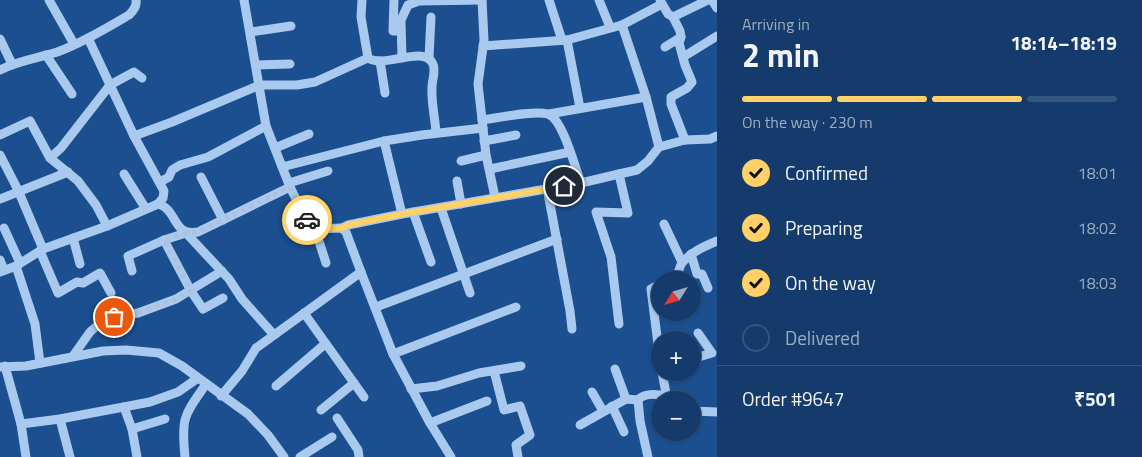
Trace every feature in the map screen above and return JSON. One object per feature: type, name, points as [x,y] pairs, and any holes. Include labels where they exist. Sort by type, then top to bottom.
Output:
[{"type":"street","points":[[49,0],[74,44]]},
{"type":"street","points":[[0,70],[12,64],[46,55],[88,38],[129,15],[134,11],[136,0]]},
{"type":"street","points":[[244,0],[266,126],[290,185],[306,218],[315,229],[326,263]]},
{"type":"street","points":[[362,0],[361,17],[368,58]]},
{"type":"street","points":[[394,0],[393,31],[400,31]]},
{"type":"street","points":[[402,58],[401,20],[408,5],[419,1],[482,0],[483,46],[478,84],[486,155],[495,197]]},
{"type":"street","points":[[549,0],[564,40],[580,108]]},
{"type":"street","points":[[599,0],[610,27]]},
{"type":"street","points":[[673,17],[708,0]]},
{"type":"street","points":[[712,0],[717,8]]},
{"type":"street","points":[[483,46],[564,40],[622,25],[661,2],[668,14],[673,17],[680,31],[679,43],[692,82],[687,88],[671,96],[685,140]]},
{"type":"street","points":[[430,17],[429,58],[434,67],[431,94],[436,133]]},
{"type":"street","points":[[622,25],[646,97],[659,147]]},
{"type":"street","points":[[251,32],[291,26]]},
{"type":"street","points":[[683,57],[717,36]]},
{"type":"street","points":[[665,46],[681,37]]},
{"type":"street","points":[[0,260],[2,271],[18,265],[42,250],[108,226],[158,204],[163,198],[164,191],[160,182],[134,136],[88,38]]},
{"type":"street","points":[[0,39],[12,64]]},
{"type":"street","points":[[46,55],[72,94]]},
{"type":"street","points":[[134,136],[260,85],[297,85],[315,82],[368,58],[380,61],[420,55],[429,58]]},
{"type":"street","points":[[380,61],[385,93]]},
{"type":"street","points":[[256,65],[290,64]]},
{"type":"street","points":[[50,158],[61,148],[110,85],[134,72],[142,78]]},
{"type":"street","points":[[282,167],[384,142],[538,113],[549,114],[646,97]]},
{"type":"street","points":[[549,114],[558,123],[581,183]]},
{"type":"street","points":[[0,135],[30,121],[50,158],[60,168],[68,172],[87,192],[108,226]]},
{"type":"street","points":[[160,182],[169,177],[172,170],[180,165],[208,157],[266,126]]},
{"type":"street","points":[[275,148],[309,134]]},
{"type":"street","points":[[484,141],[516,134]]},
{"type":"street","points":[[315,229],[342,228],[348,225],[402,214],[581,183],[637,170],[648,161],[659,147],[685,140],[710,139],[717,136]]},
{"type":"street","points":[[384,142],[402,214]]},
{"type":"street","points":[[490,170],[570,152]]},
{"type":"street","points":[[0,155],[18,190],[58,294],[77,282],[83,283],[100,273],[111,293]]},
{"type":"street","points":[[461,161],[486,155]]},
{"type":"street","points":[[132,271],[128,256],[164,240],[186,233],[198,232],[290,185],[328,171]]},
{"type":"street","points":[[0,199],[18,190],[68,172]]},
{"type":"street","points":[[124,174],[146,209]]},
{"type":"street","points":[[619,174],[628,213],[596,212],[611,257],[619,324]]},
{"type":"street","points":[[201,177],[223,220]]},
{"type":"street","points":[[458,181],[461,204]]},
{"type":"street","points":[[547,188],[572,329]]},
{"type":"street","points":[[158,204],[164,206],[181,229],[230,279],[242,299],[274,335]]},
{"type":"street","points":[[441,208],[470,293]]},
{"type":"street","points":[[413,212],[431,262]]},
{"type":"street","points":[[664,224],[682,262]]},
{"type":"street","points":[[4,228],[18,265],[35,324],[40,363]]},
{"type":"street","points":[[342,228],[351,241],[360,272],[394,354],[430,423],[452,457]]},
{"type":"street","points":[[73,238],[80,264]]},
{"type":"street","points":[[376,307],[557,239]]},
{"type":"street","points":[[164,240],[202,309],[223,298]]},
{"type":"street","points":[[679,271],[682,262],[691,254],[717,241]]},
{"type":"street","points":[[691,254],[697,274],[702,274],[708,288]]},
{"type":"street","points":[[73,356],[90,332],[99,324],[114,317],[138,313],[176,299],[222,271]]},
{"type":"street","points":[[221,396],[242,371],[256,348],[360,272]]},
{"type":"street","points":[[394,354],[516,307]]},
{"type":"street","points":[[304,313],[364,397]]},
{"type":"street","points":[[701,337],[714,355],[701,357]]},
{"type":"street","points":[[276,386],[325,344]]},
{"type":"street","points":[[26,457],[21,424],[3,366],[26,366],[103,351],[126,350],[159,353],[170,358],[248,414],[268,435],[284,457]]},
{"type":"street","points":[[411,389],[436,386],[480,373],[521,366]]},
{"type":"street","points":[[615,369],[626,399]]},
{"type":"street","points":[[494,371],[504,410],[520,406],[530,435],[516,445],[518,457]]},
{"type":"street","points":[[21,424],[60,419],[150,402],[178,392],[198,378]]},
{"type":"street","points":[[321,410],[354,383]]},
{"type":"street","points":[[185,457],[182,433],[184,421],[189,409],[206,384]]},
{"type":"street","points":[[592,392],[603,411]]},
{"type":"street","points":[[580,425],[626,399],[638,400],[643,396],[651,395]]},
{"type":"street","points":[[638,400],[640,421],[648,457]]},
{"type":"street","points":[[430,423],[487,401]]},
{"type":"street","points":[[612,406],[624,432]]},
{"type":"street","points":[[124,407],[132,429],[137,457]]},
{"type":"street","points":[[701,411],[717,412]]},
{"type":"street","points":[[337,418],[358,450],[359,457]]},
{"type":"street","points":[[60,419],[70,457]]},
{"type":"street","points":[[132,429],[165,419]]},
{"type":"street","points":[[300,457],[332,437]]},
{"type":"way so far","points":[[114,317],[138,313],[176,299],[191,291],[164,240],[186,233],[198,232],[290,187],[307,220]]},
{"type":"route","points":[[307,220],[315,229],[342,228],[348,225],[402,214],[564,186]]}]
